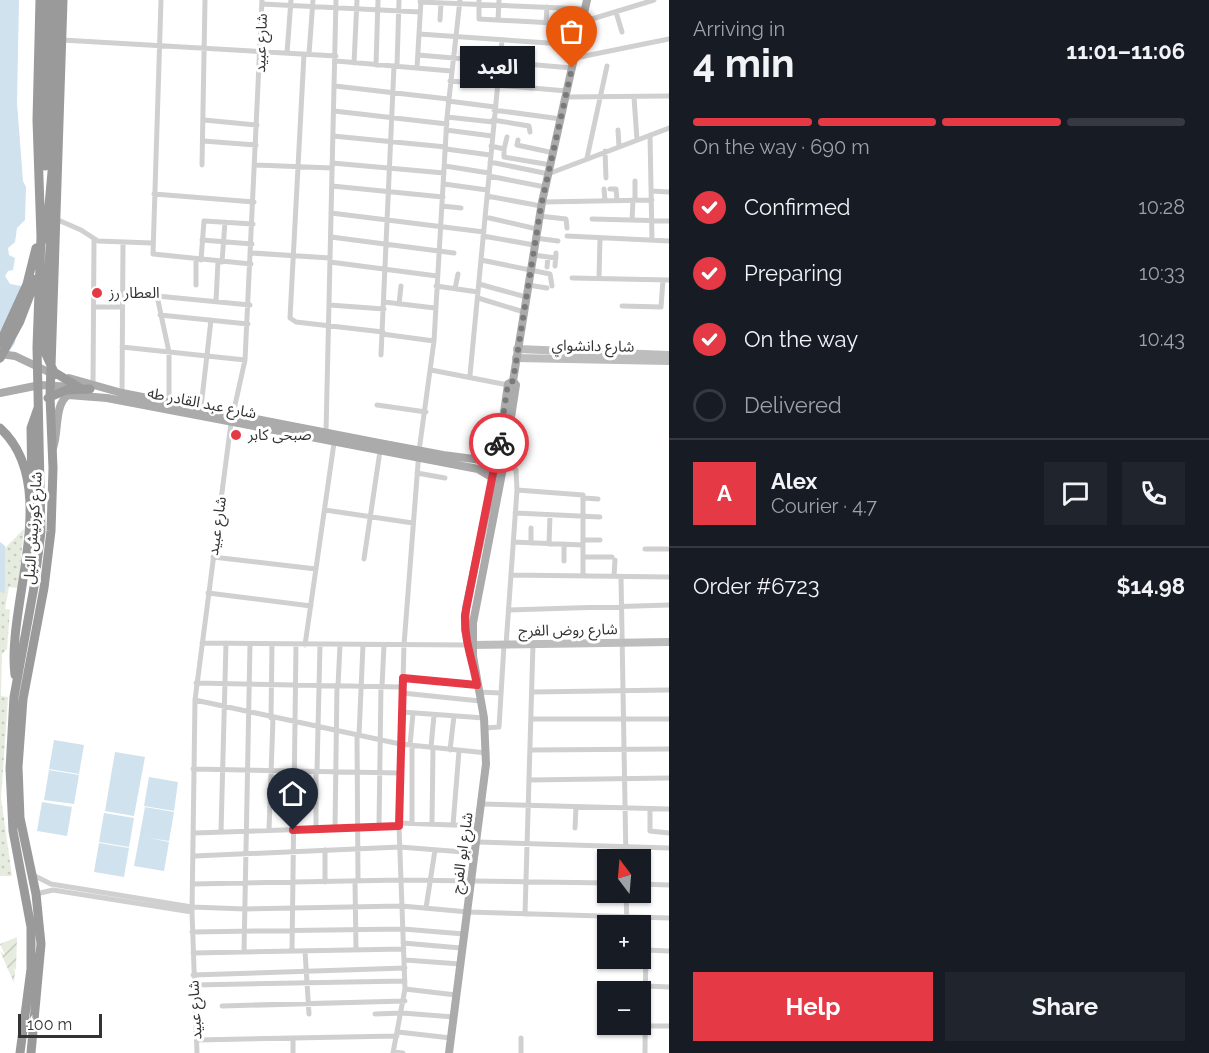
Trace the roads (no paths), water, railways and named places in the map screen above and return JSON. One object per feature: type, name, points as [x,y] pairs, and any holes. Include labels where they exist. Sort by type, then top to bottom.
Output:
[{"type":"highway","name":"شارع كورنيش النيل","points":[[20,1053],[32,946],[29,909],[13,831],[9,789],[10,740],[17,682],[41,532],[37,347],[41,237],[40,0]]},
{"type":"highway","points":[[0,343],[27,284],[44,205],[48,0]]},
{"type":"highway","points":[[0,356],[27,304],[45,242],[52,172],[55,0]]},
{"type":"highway","name":"شارع كورنيش النيل","points":[[32,1053],[40,960],[36,894],[20,818],[18,767],[24,693],[48,560],[52,451],[51,362],[58,220],[63,0]]},
{"type":"highway","points":[[39,151],[52,195],[44,350],[54,372],[88,388]]},
{"type":"highway","points":[[17,682],[14,653],[27,561],[32,497],[31,428],[37,411],[57,392],[88,388]]},
{"type":"highway","points":[[0,428],[19,452],[26,483],[29,515]]},
{"type":"main road","points":[[470,645],[496,462],[516,386],[510,383],[537,229],[586,4]]},
{"type":"main road","points":[[0,356],[15,356],[104,394],[192,412],[203,417]]},
{"type":"main road","name":"شارع عبد القادر طه","points":[[51,362],[65,375],[88,388],[201,407],[394,446],[486,472],[494,478]]},
{"type":"main road","points":[[0,393],[40,385],[88,388],[378,448],[394,446]]},
{"type":"main road","name":"شارع عبد القادر طه","points":[[52,451],[58,430],[60,404],[64,397],[71,394],[107,398],[334,443],[496,462]]},
{"type":"main road","points":[[486,472],[496,462]]},
{"type":"main road","points":[[470,645],[466,608],[496,462]]},
{"type":"main road","name":"شارع ابو الفرج","points":[[449,1053],[461,948],[483,804],[487,753],[470,645]]},
{"type":"street","points":[[160,0],[152,243],[155,255],[251,264]]},
{"type":"street","points":[[202,165],[206,0]]},
{"type":"street","points":[[326,432],[336,0]]},
{"type":"street","points":[[354,63],[357,0]]},
{"type":"street","points":[[376,65],[378,0]]},
{"type":"street","points":[[381,355],[399,0]]},
{"type":"street","points":[[546,23],[552,0]]},
{"type":"street","points":[[562,0],[562,8]]},
{"type":"street","points":[[582,22],[654,0]]},
{"type":"street","points":[[417,68],[420,1],[499,2],[562,8],[586,4]]},
{"type":"street","points":[[262,2],[313,3],[335,8],[420,12]]},
{"type":"street","name":"شارع عبيد","points":[[197,1053],[192,932],[196,683],[232,413],[245,360],[250,304],[262,2]]},
{"type":"street","points":[[440,2],[440,20]]},
{"type":"street","points":[[403,1053],[393,1052],[405,1001],[399,824],[404,645],[417,473],[434,341],[448,100],[460,2]]},
{"type":"street","points":[[479,2],[479,19],[554,23]]},
{"type":"street","points":[[498,20],[499,2]]},
{"type":"street","points":[[287,53],[291,3]]},
{"type":"street","points":[[313,3],[306,54],[290,318],[294,322],[434,341]]},
{"type":"street","points":[[514,4],[516,21]]},
{"type":"street","points":[[534,22],[535,7]]},
{"type":"street","points":[[616,12],[622,32]]},
{"type":"street","points":[[419,34],[577,45]]},
{"type":"street","points":[[574,58],[669,39]]},
{"type":"street","points":[[62,40],[306,54],[354,63],[451,71]]},
{"type":"street","points":[[470,375],[502,40]]},
{"type":"street","points":[[417,55],[572,68]]},
{"type":"street","points":[[586,159],[607,66]]},
{"type":"street","points":[[450,81],[599,98],[669,96]]},
{"type":"street","points":[[335,86],[448,100],[561,119]]},
{"type":"street","points":[[634,97],[637,140]]},
{"type":"street","points":[[334,111],[447,124],[492,136]]},
{"type":"street","points":[[204,120],[257,125]]},
{"type":"street","points":[[447,124],[493,121],[530,126],[530,132]]},
{"type":"street","points":[[490,162],[549,171],[669,128]]},
{"type":"street","points":[[618,130],[619,146]]},
{"type":"street","points":[[650,135],[652,240]]},
{"type":"street","points":[[333,136],[391,141],[490,155]]},
{"type":"street","points":[[507,137],[504,157],[549,171]]},
{"type":"street","points":[[518,140],[517,146],[554,153]]},
{"type":"street","points":[[203,141],[256,145]]},
{"type":"street","points":[[491,146],[504,149]]},
{"type":"street","points":[[605,151],[606,178]]},
{"type":"street","points":[[256,165],[298,167],[332,165],[444,173]]},
{"type":"street","points":[[445,166],[545,187]]},
{"type":"street","points":[[632,220],[634,181]]},
{"type":"street","points":[[444,184],[541,208],[566,219],[567,228]]},
{"type":"street","points":[[332,186],[443,197]]},
{"type":"street","points":[[604,201],[607,189],[616,189],[616,200]]},
{"type":"street","points":[[652,191],[669,192]]},
{"type":"street","points":[[154,194],[254,202]]},
{"type":"street","points":[[541,208],[616,200],[652,200]]},
{"type":"street","points":[[442,206],[461,208]]},
{"type":"street","points":[[331,213],[440,226],[483,234],[534,246],[548,257]]},
{"type":"street","points":[[485,217],[537,229]]},
{"type":"street","points":[[592,219],[669,221]]},
{"type":"street","points":[[58,220],[81,230],[94,240],[152,243]]},
{"type":"street","points":[[196,285],[205,221],[253,224]]},
{"type":"street","points":[[216,301],[225,222]]},
{"type":"street","points":[[567,236],[669,241]]},
{"type":"street","points":[[331,237],[454,253]]},
{"type":"street","points":[[599,278],[600,238]]},
{"type":"street","points":[[88,388],[94,307],[94,240]]},
{"type":"street","points":[[202,240],[252,244]]},
{"type":"street","points":[[534,246],[558,241]]},
{"type":"street","points":[[122,393],[123,242]]},
{"type":"street","points":[[252,253],[330,260],[437,276]]},
{"type":"street","points":[[548,257],[556,255],[555,266]]},
{"type":"street","points":[[547,267],[548,257]]},
{"type":"street","points":[[481,260],[551,274],[550,287],[528,285]]},
{"type":"street","points":[[455,289],[458,274]]},
{"type":"street","points":[[572,278],[666,280],[661,307],[622,306]]},
{"type":"street","points":[[479,284],[526,297]]},
{"type":"street","points":[[399,304],[401,286]]},
{"type":"street","points":[[436,286],[478,295],[524,312]]},
{"type":"street","points":[[170,402],[169,352],[156,298],[159,295],[250,304]]},
{"type":"street","points":[[329,305],[399,304],[435,308]]},
{"type":"street","points":[[94,307],[121,307]]},
{"type":"street","points":[[160,315],[248,324]]},
{"type":"street","points":[[201,407],[211,320]]},
{"type":"street","points":[[122,347],[245,360]]},
{"type":"street","name":"شارع دانشواي","points":[[517,353],[669,355]]},
{"type":"street","name":"شارع دانشواي","points":[[517,353],[669,361]]},
{"type":"street","points":[[431,370],[510,383]]},
{"type":"street","points":[[377,405],[426,412]]},
{"type":"street","points":[[305,645],[334,443]]},
{"type":"street","points":[[364,559],[378,448]]},
{"type":"street","points":[[402,712],[454,716],[499,727],[517,490],[516,470],[496,462]]},
{"type":"street","points":[[417,473],[445,478]]},
{"type":"street","points":[[517,490],[598,499]]},
{"type":"street","points":[[583,497],[583,576]]},
{"type":"street","points":[[325,510],[414,523]]},
{"type":"street","points":[[515,513],[600,518]]},
{"type":"street","points":[[549,544],[550,515]]},
{"type":"street","points":[[531,528],[531,543]]},
{"type":"street","points":[[513,542],[583,545],[600,540]]},
{"type":"street","points":[[564,544],[564,561]]},
{"type":"street","points":[[583,545],[591,550]]},
{"type":"street","points":[[645,549],[669,549]]},
{"type":"street","points":[[213,557],[316,569]]},
{"type":"street","points":[[583,557],[614,559],[622,606],[626,847]]},
{"type":"street","points":[[511,575],[669,577]]},
{"type":"street","points":[[208,593],[311,606]]},
{"type":"street","points":[[509,610],[669,605]]},
{"type":"street","name":"شارع روض الفرج","points":[[470,645],[669,642]]},
{"type":"street","points":[[202,643],[470,645]]},
{"type":"street","points":[[221,832],[226,643]]},
{"type":"street","points":[[244,952],[250,644]]},
{"type":"street","points":[[269,830],[272,644]]},
{"type":"street","points":[[525,914],[534,644]]},
{"type":"street","points":[[292,951],[296,645]]},
{"type":"street","points":[[316,829],[320,645]]},
{"type":"street","points":[[335,828],[334,771],[340,645]]},
{"type":"street","points":[[356,950],[357,772],[363,645]]},
{"type":"street","points":[[380,826],[381,686],[384,645]]},
{"type":"street","points":[[403,678],[478,693]]},
{"type":"street","points":[[196,683],[381,686],[402,690],[501,693]]},
{"type":"street","points":[[532,692],[669,690]]},
{"type":"street","points":[[195,700],[400,744],[487,753]]},
{"type":"street","points":[[412,823],[413,713]]},
{"type":"street","points":[[432,824],[434,715]]},
{"type":"street","points":[[450,750],[454,716]]},
{"type":"street","points":[[531,719],[669,719]]},
{"type":"street","points":[[530,750],[669,749]]},
{"type":"street","points":[[453,825],[459,751]]},
{"type":"street","points":[[193,769],[400,772]]},
{"type":"street","points":[[530,780],[669,778]]},
{"type":"street","points":[[483,804],[669,809]]},
{"type":"street","points":[[575,828],[576,807]]},
{"type":"street","points":[[650,809],[650,831],[669,832]]},
{"type":"street","points":[[194,833],[412,823],[480,826]]},
{"type":"street","points":[[477,843],[669,848]]},
{"type":"street","points":[[194,856],[400,847],[476,853]]},
{"type":"street","points":[[325,850],[325,882]]},
{"type":"street","points":[[426,908],[435,850]]},
{"type":"street","points":[[31,873],[51,884],[192,909]]},
{"type":"street","points":[[193,884],[402,880],[597,883]]},
{"type":"street","points":[[651,884],[669,885]]},
{"type":"street","points":[[36,894],[53,890],[192,909],[402,906],[468,912],[597,916]]},
{"type":"street","points":[[651,918],[669,918]]},
{"type":"street","points":[[192,932],[403,928],[464,934]]},
{"type":"street","points":[[193,953],[356,950],[404,946],[461,948]]},
{"type":"street","points":[[651,950],[669,951]]},
{"type":"street","points":[[305,951],[309,1014]]},
{"type":"street","points":[[405,960],[460,964]]},
{"type":"street","points":[[193,975],[405,968]]},
{"type":"street","points":[[194,985],[405,981]]},
{"type":"street","points":[[651,986],[669,987]]},
{"type":"street","points":[[405,989],[456,994]]},
{"type":"street","points":[[222,1006],[405,1001]]},
{"type":"street","points":[[375,1014],[402,1013],[454,1017]]},
{"type":"street","points":[[651,1026],[669,1026]]},
{"type":"street","points":[[197,1040],[293,1039],[397,1034],[451,1038]]},
{"type":"street","points":[[645,1035],[645,1053]]},
{"type":"street","points":[[521,1038],[521,1053]]},
{"type":"street","points":[[293,1039],[293,1053]]},
{"type":"water","points":[[0,0],[19,0],[17,103],[23,181],[26,187],[25,220],[17,228],[15,242],[8,248],[9,255],[15,258],[13,270],[8,271],[5,276],[10,284],[21,286],[15,343],[0,364]]},
{"type":"water","points":[[0,542],[5,546],[5,593],[0,592]]},
{"type":"water","points":[[54,740],[84,745],[79,774],[49,769]]},
{"type":"water","points":[[115,752],[145,757],[134,816],[105,811]]},
{"type":"water","points":[[49,770],[79,775],[74,804],[44,800]]},
{"type":"water","points":[[149,777],[178,782],[174,811],[144,806]]},
{"type":"water","points":[[42,802],[72,807],[67,836],[37,831]]},
{"type":"water","points":[[145,807],[174,812],[169,841],[149,838],[169,842],[164,871],[134,866]]},
{"type":"water","points":[[104,813],[134,818],[129,847],[99,842]]},
{"type":"water","points":[[99,843],[129,848],[124,877],[94,872]]},
{"type":"place","name":"العبد","points":[[572,68]]},
{"type":"place","name":"العطار رز","points":[[97,293]]},
{"type":"place","name":"صبحى كابر","points":[[236,435]]}]
